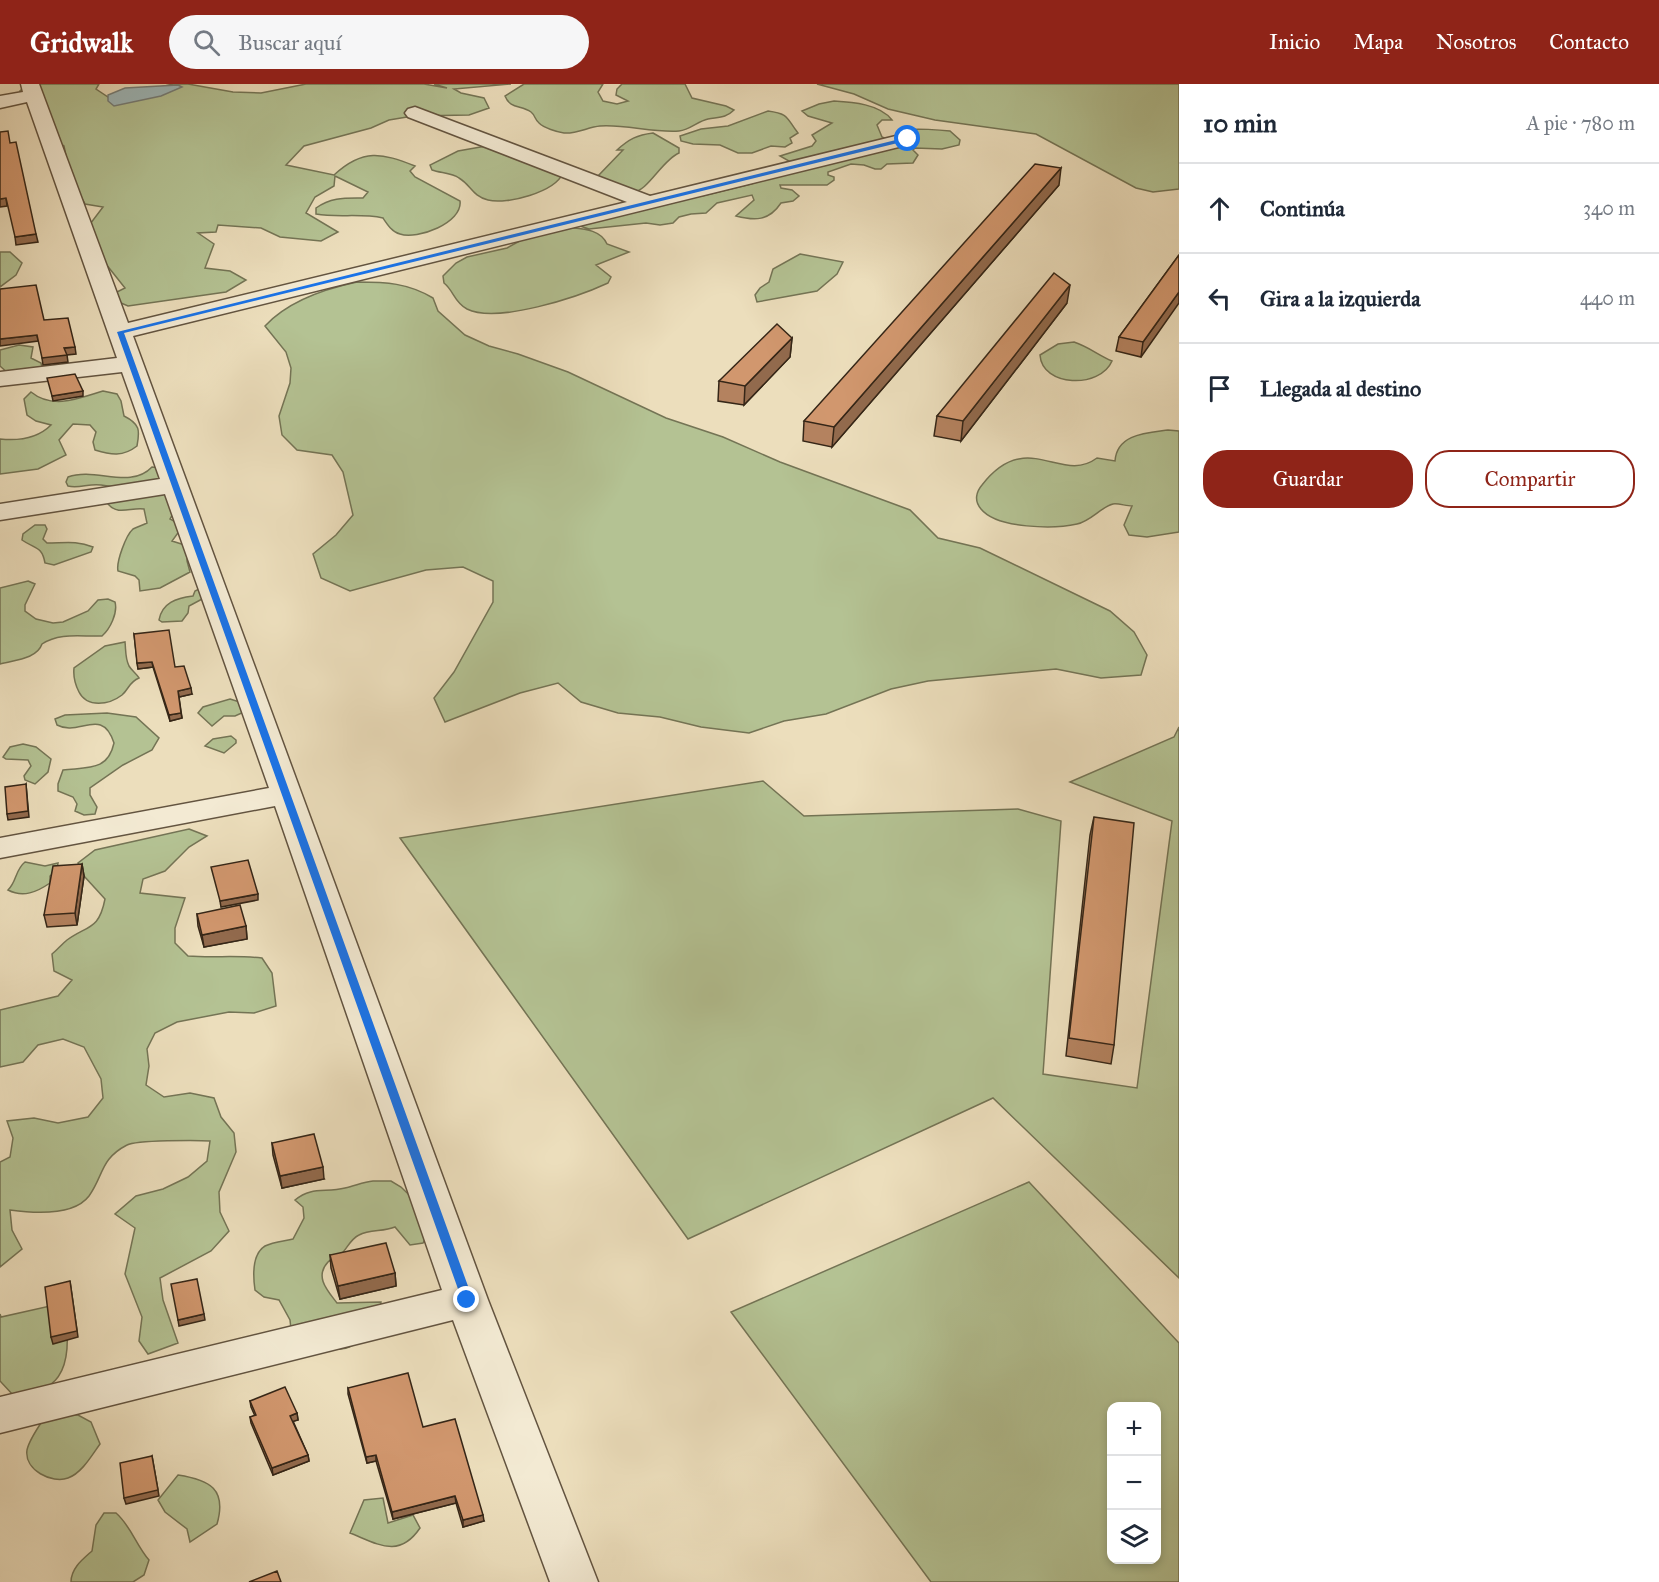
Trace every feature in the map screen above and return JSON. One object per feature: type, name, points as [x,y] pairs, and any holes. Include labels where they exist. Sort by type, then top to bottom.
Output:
[{"type":"street","points":[[0,102],[32,90],[121,332],[467,1300],[574,1582]]},
{"type":"street","points":[[415,112],[649,203]]},
{"type":"street","points":[[121,332],[908,139]]},
{"type":"street","points":[[0,379],[132,364]]},
{"type":"street","points":[[0,512],[176,485]]},
{"type":"street","points":[[0,848],[287,794]]},
{"type":"street","points":[[0,1415],[467,1300]]},
{"type":"green space","points":[[28,84],[99,84],[96,89],[108,97],[173,84],[188,84],[233,92],[261,93],[306,84],[424,84],[447,88],[434,84],[511,84],[454,89],[461,93],[484,98],[489,108],[469,115],[413,116],[389,120],[371,128],[304,146],[286,165],[334,175],[354,160],[383,156],[415,166],[410,171],[415,177],[460,201],[459,209],[447,223],[427,232],[408,235],[395,232],[383,218],[316,214],[316,208],[327,202],[363,198],[368,192],[335,176],[334,186],[315,197],[306,213],[338,232],[321,241],[280,237],[261,228],[218,225],[216,232],[198,233],[214,244],[205,268],[230,271],[246,280],[226,292],[128,306],[107,297],[125,288],[98,254],[87,228],[103,207],[85,204],[71,180],[64,146],[51,137],[20,91]]},
{"type":"green space","points":[[524,84],[603,84],[598,92],[603,101],[617,104],[628,101],[616,95],[617,89],[622,84],[685,84],[692,98],[734,110],[725,116],[704,120],[679,131],[610,126],[564,133],[544,127],[531,112],[507,100],[505,96]]},
{"type":"green space","points":[[817,84],[1179,84],[1179,189],[1153,192],[1136,188],[1036,134],[935,120],[888,109],[854,94]]},
{"type":"green space","points":[[834,101],[865,105],[880,110],[892,120],[882,120],[877,125],[882,137],[891,141],[903,135],[907,130],[935,130],[950,131],[960,140],[959,145],[942,149],[915,148],[913,150],[918,155],[913,163],[887,164],[881,169],[851,164],[828,172],[834,180],[827,185],[780,185],[781,188],[792,190],[799,196],[793,201],[781,203],[772,213],[761,218],[749,219],[736,216],[754,200],[752,195],[717,203],[706,213],[679,217],[673,223],[660,225],[646,223],[589,229],[580,226],[581,223],[641,196],[671,194],[702,196],[773,176],[791,166],[789,161],[780,156],[812,146],[816,141],[812,135],[832,123],[808,116],[802,111]]},
{"type":"green space","points":[[768,111],[784,115],[789,120],[798,133],[790,138],[792,143],[785,147],[771,146],[752,153],[738,153],[720,145],[681,141],[680,136],[701,129],[728,126]]},
{"type":"green space","points":[[653,133],[679,148],[679,153],[667,162],[649,182],[638,191],[632,192],[600,181],[598,176],[623,150],[617,150],[634,138]]},
{"type":"green space","points":[[486,146],[563,173],[551,186],[530,196],[496,201],[483,198],[459,178],[432,170],[430,165],[458,151]]},
{"type":"green space","points":[[565,227],[595,232],[607,244],[629,252],[596,265],[611,277],[608,283],[538,307],[517,311],[480,313],[467,309],[459,303],[444,283],[443,276],[456,263],[467,257],[507,248],[527,237]]},
{"type":"green space","points":[[0,252],[10,252],[22,263],[16,275],[0,287]]},
{"type":"green space","points":[[800,254],[843,262],[837,274],[817,291],[757,302],[755,295],[769,282],[773,269]]},
{"type":"green space","points":[[357,282],[387,283],[415,289],[433,298],[438,311],[465,335],[489,346],[568,372],[666,418],[723,437],[780,462],[910,510],[938,538],[980,548],[1110,611],[1134,632],[1147,655],[1141,675],[1101,678],[1056,669],[928,681],[891,689],[826,714],[784,721],[749,733],[701,727],[660,717],[618,713],[581,702],[558,683],[520,693],[445,722],[434,698],[454,672],[493,602],[493,581],[463,567],[426,570],[350,591],[321,578],[313,554],[336,535],[353,515],[343,472],[332,455],[297,450],[282,435],[279,416],[290,383],[291,368],[286,352],[265,326],[284,310],[307,297]]},
{"type":"green space","points":[[1074,342],[1112,361],[1106,370],[1084,380],[1072,380],[1060,378],[1043,366],[1040,355],[1058,344]]},
{"type":"green space","points":[[19,345],[33,347],[31,358],[41,363],[42,367],[9,374],[0,366],[0,350]]},
{"type":"green space","points":[[103,391],[117,394],[124,416],[138,428],[137,446],[127,452],[117,454],[95,450],[93,442],[96,432],[90,425],[73,424],[59,440],[66,455],[38,469],[0,474],[0,439],[27,438],[46,430],[51,425],[36,421],[27,415],[24,399],[31,392],[48,400],[67,401]]},
{"type":"green space","points":[[1168,430],[1179,431],[1179,532],[1147,537],[1129,535],[1124,525],[1132,506],[1120,504],[1113,504],[1077,524],[1041,527],[1013,524],[989,516],[977,503],[977,494],[982,485],[998,468],[1014,460],[1029,458],[1070,465],[1084,465],[1097,458],[1115,461],[1121,445],[1127,440],[1142,434]]},
{"type":"green space","points":[[152,467],[161,468],[162,476],[152,486],[147,487],[126,488],[97,485],[72,487],[66,482],[68,477],[90,474],[134,477]]},
{"type":"green space","points":[[172,493],[173,514],[170,519],[183,526],[172,541],[188,546],[187,561],[190,572],[160,588],[140,591],[139,580],[135,576],[118,571],[118,567],[122,549],[130,532],[147,523],[144,509],[116,510],[108,504],[110,500]]},
{"type":"green space","points":[[35,525],[45,525],[47,529],[43,539],[47,543],[81,543],[93,547],[91,552],[54,565],[45,563],[44,557],[37,548],[22,540],[23,534]]},
{"type":"green space","points":[[28,581],[35,584],[25,605],[25,611],[36,619],[53,623],[63,622],[88,611],[98,600],[108,599],[115,602],[116,606],[108,629],[102,636],[71,636],[49,640],[30,656],[0,664],[0,588]]},
{"type":"green space","points":[[203,587],[204,598],[189,606],[188,613],[182,621],[162,622],[159,620],[163,609],[171,602],[193,596],[195,591]]},
{"type":"green space","points":[[125,642],[128,663],[139,678],[122,695],[111,701],[93,703],[87,701],[76,686],[74,668],[105,646]]},
{"type":"green space","points":[[230,699],[243,703],[244,712],[235,716],[224,716],[212,726],[198,713],[203,707]]},
{"type":"green space","points":[[107,713],[136,717],[159,738],[152,750],[123,765],[90,788],[90,795],[97,807],[95,814],[84,815],[75,811],[77,804],[73,797],[58,791],[63,770],[89,768],[102,763],[107,759],[114,743],[103,726],[96,724],[65,728],[57,725],[55,719],[65,715]]},
{"type":"green space","points":[[1179,727],[1179,1278],[993,1098],[688,1239],[400,838],[763,781],[804,816],[1018,809],[1061,821],[1043,1074],[1137,1088],[1172,821],[1070,782],[1174,737]]},
{"type":"green space","points":[[231,736],[236,743],[224,753],[205,746],[213,739]]},
{"type":"green space","points":[[23,744],[36,747],[51,759],[48,772],[35,784],[25,780],[24,776],[31,766],[28,760],[3,757],[10,747]]},
{"type":"green space","points":[[189,829],[207,836],[189,847],[165,871],[143,879],[140,893],[185,898],[175,928],[175,943],[188,956],[262,958],[272,973],[276,1006],[254,1013],[229,1012],[177,1022],[155,1033],[147,1049],[149,1066],[146,1085],[164,1097],[190,1093],[214,1098],[221,1117],[234,1133],[236,1152],[219,1192],[220,1212],[229,1231],[211,1251],[160,1278],[163,1300],[178,1343],[148,1354],[139,1341],[142,1317],[125,1274],[135,1228],[115,1214],[136,1196],[163,1189],[188,1177],[207,1161],[210,1141],[154,1141],[127,1145],[118,1150],[107,1162],[94,1188],[82,1203],[52,1212],[10,1210],[12,1230],[22,1249],[0,1267],[0,1162],[10,1157],[13,1138],[7,1121],[34,1118],[58,1123],[88,1117],[103,1098],[101,1079],[84,1047],[63,1039],[38,1045],[23,1062],[0,1067],[0,1010],[58,996],[72,980],[54,971],[52,954],[67,940],[96,922],[105,899],[84,876],[78,863],[95,850]]},
{"type":"green space","points":[[25,862],[45,866],[58,863],[57,870],[50,876],[50,883],[40,889],[24,894],[8,890],[19,868]]},
{"type":"green space","points":[[373,1181],[391,1181],[401,1187],[435,1220],[423,1243],[410,1245],[395,1227],[363,1233],[350,1242],[342,1253],[328,1262],[322,1278],[337,1303],[381,1302],[377,1318],[359,1341],[344,1349],[330,1348],[291,1329],[290,1320],[279,1300],[264,1297],[255,1290],[256,1260],[265,1246],[293,1239],[304,1218],[303,1207],[295,1200],[313,1191],[338,1189]]},
{"type":"green space","points":[[1029,1182],[1179,1343],[1179,1582],[931,1582],[731,1312]]},
{"type":"green space","points":[[50,1306],[66,1321],[67,1350],[63,1368],[53,1383],[45,1388],[13,1395],[0,1381],[0,1314],[1,1317]]},
{"type":"green space","points":[[62,1414],[78,1415],[91,1422],[100,1444],[73,1476],[54,1479],[34,1469],[27,1457],[27,1450],[45,1417]]},
{"type":"green space","points":[[178,1475],[207,1483],[213,1488],[220,1502],[217,1524],[190,1542],[187,1529],[165,1512],[158,1500]]},
{"type":"green space","points":[[383,1498],[388,1523],[413,1515],[420,1528],[412,1538],[396,1546],[379,1544],[350,1533],[364,1500]]},
{"type":"green space","points":[[104,1513],[116,1513],[130,1530],[149,1560],[144,1575],[133,1582],[71,1582],[75,1568],[92,1551],[96,1525]]},
{"type":"water","points":[[178,85],[182,87],[161,96],[114,106],[108,101],[108,95],[125,88]]},
{"type":"building","points":[[8,131],[10,143],[16,142],[36,234],[15,237],[6,198],[0,199],[0,132]]},
{"type":"building","points":[[1035,164],[1061,168],[834,427],[804,421]]},
{"type":"building","points":[[1179,255],[1179,292],[1143,342],[1119,337]]},
{"type":"building","points":[[1054,273],[1070,285],[963,421],[937,416]]},
{"type":"building","points":[[36,285],[44,320],[68,318],[75,347],[64,348],[67,355],[42,358],[37,335],[0,339],[0,289]]},
{"type":"building","points":[[777,324],[792,338],[745,386],[719,381]]},
{"type":"building","points":[[75,374],[83,391],[52,396],[47,378]]},
{"type":"building","points":[[169,630],[175,667],[184,666],[191,688],[178,691],[181,713],[169,715],[152,662],[137,663],[134,634]]},
{"type":"building","points":[[26,784],[28,811],[7,814],[5,787]]},
{"type":"building","points":[[1094,817],[1134,823],[1114,1045],[1069,1038]]},
{"type":"building","points":[[248,860],[258,894],[220,901],[211,867]]},
{"type":"building","points":[[82,864],[75,913],[44,915],[53,866]]},
{"type":"building","points":[[240,905],[246,926],[202,935],[197,914]]},
{"type":"building","points":[[314,1134],[323,1167],[280,1176],[272,1143]]},
{"type":"building","points":[[386,1243],[395,1273],[338,1286],[330,1255]]},
{"type":"building","points":[[197,1279],[204,1314],[178,1320],[171,1284]]},
{"type":"building","points":[[70,1281],[77,1331],[51,1337],[45,1287]]},
{"type":"building","points":[[408,1373],[423,1427],[455,1419],[483,1515],[463,1520],[455,1496],[392,1512],[376,1455],[366,1457],[348,1388]]},
{"type":"building","points":[[285,1387],[297,1413],[290,1416],[308,1455],[272,1468],[250,1417],[256,1415],[250,1401]]},
{"type":"building","points":[[152,1456],[158,1490],[124,1498],[120,1463]]},
{"type":"building","points":[[277,1571],[281,1582],[249,1582]]},
{"type":"route","points":[[467,1300],[121,332],[908,139]]}]
